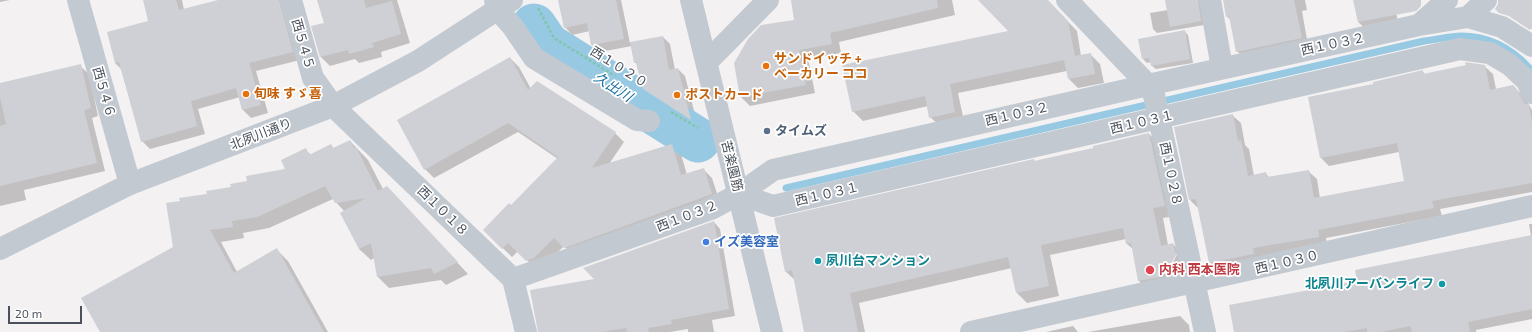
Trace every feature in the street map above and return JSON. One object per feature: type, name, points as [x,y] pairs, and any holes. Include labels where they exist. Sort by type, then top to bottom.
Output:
[{"type":"street","name":"西５４６","points":[[78,0],[130,184]]},
{"type":"street","name":"西５４５","points":[[291,0],[313,78],[333,106]]},
{"type":"street","name":"苦楽園筋","points":[[691,0],[772,332]]},
{"type":"street","points":[[707,62],[768,0]]},
{"type":"street","points":[[1067,0],[1155,103]]},
{"type":"street","points":[[1210,0],[1222,68]]},
{"type":"street","points":[[1419,25],[1447,0]]},
{"type":"street","points":[[1468,17],[1486,0]]},
{"type":"street","name":"北夙川通り","points":[[0,249],[130,184],[333,106],[418,61],[502,3]]},
{"type":"street","points":[[502,3],[512,27],[534,58],[637,120],[649,122]]},
{"type":"street","name":"西１０３２","points":[[514,279],[711,209],[739,194],[773,170],[1155,103],[1222,68],[1419,25],[1468,17],[1502,27],[1532,46]]},
{"type":"street","name":"西１０３１","points":[[739,194],[773,206],[1155,103],[1460,49],[1490,53],[1510,65],[1527,81],[1532,93]]},
{"type":"street","name":"西１０２８","points":[[1155,103],[1205,332]]},
{"type":"street","name":"西１０１８","points":[[333,106],[514,279]]},
{"type":"street","name":"西１０３０","points":[[971,332],[1532,206]]},
{"type":"street","points":[[514,279],[526,332]]},
{"type":"path","name":"西１０２０","points":[[538,8],[554,38],[615,77]]},
{"type":"path","points":[[669,111],[696,128],[702,129]]},
{"type":"building","points":[[143,0],[176,0],[179,10],[218,0],[279,0],[293,52],[249,63],[261,105],[242,110],[236,88],[191,101],[197,126],[141,142],[119,62],[115,63],[107,32],[148,21]]},
{"type":"building","points":[[317,0],[364,0],[366,8],[392,1],[401,34],[372,43],[374,47],[349,54],[348,50],[320,57],[311,26],[324,23]]},
{"type":"building","points":[[558,0],[616,0],[624,39],[591,45],[587,23],[564,28]]},
{"type":"building","points":[[791,0],[937,0],[938,8],[830,33],[832,44],[799,50],[806,85],[740,97],[734,63],[748,39],[761,25],[794,20]]},
{"type":"building","points":[[978,0],[1048,0],[1068,21],[1075,56],[1091,53],[1095,74],[1068,79],[1064,60],[950,84],[955,112],[929,118],[925,96],[852,112],[842,65],[1008,31]]},
{"type":"building","points":[[1165,0],[1198,0],[1201,21],[1170,27]]},
{"type":"building","points":[[1223,0],[1294,0],[1302,38],[1236,52],[1229,16],[1226,17]]},
{"type":"building","points":[[1353,0],[1421,0],[1421,6],[1416,11],[1358,22]]},
{"type":"building","points":[[1498,0],[1532,0],[1532,28],[1530,30],[1509,16],[1499,13],[1495,9],[1498,4]]},
{"type":"building","points":[[1185,30],[1190,59],[1151,66],[1149,58],[1142,59],[1138,39]]},
{"type":"building","points":[[663,36],[669,70],[678,68],[691,120],[643,89],[636,63],[634,63],[630,42]]},
{"type":"building","points":[[510,57],[528,90],[537,81],[616,132],[592,168],[672,144],[681,175],[704,168],[712,194],[564,248],[554,238],[534,258],[526,261],[508,243],[502,249],[483,230],[509,203],[511,205],[558,157],[508,123],[424,170],[397,120]]},
{"type":"building","points":[[1465,62],[1485,65],[1490,90],[1513,85],[1524,103],[1529,105],[1532,123],[1532,183],[1432,201],[1434,208],[1318,230],[1319,237],[1253,248],[1254,254],[1209,263],[1196,199],[1189,200],[1174,127],[1233,114],[1238,141],[1241,140],[1248,176],[1266,172],[1267,177],[1309,170],[1314,198],[1404,181],[1397,143],[1320,158],[1308,97],[1373,84],[1373,82],[1423,70],[1423,74],[1466,65]]},
{"type":"building","points":[[81,64],[91,108],[84,110],[97,163],[0,186],[0,126],[6,124],[0,97],[0,83]]},
{"type":"building","points":[[1149,133],[1165,206],[1153,208],[1161,246],[1173,243],[1176,255],[1172,262],[1157,266],[1159,277],[1138,281],[1131,243],[1126,244],[1123,228],[1041,245],[1049,286],[1016,293],[1008,257],[850,293],[858,332],[804,332],[792,270],[785,272],[774,218],[1034,159],[1034,161],[1093,148],[1093,146]]},
{"type":"building","points":[[350,140],[354,148],[356,147],[378,191],[387,186],[458,262],[434,274],[431,268],[377,277],[371,243],[359,249],[340,213],[366,198],[335,203],[325,186],[257,217],[232,221],[233,227],[210,230],[234,273],[277,248],[324,332],[100,332],[81,298],[173,247],[166,203],[180,201],[179,198],[207,194],[206,191],[231,187],[230,184],[247,181],[246,176],[285,169],[281,160],[306,148],[309,155],[331,144],[333,148]]},
{"type":"building","points":[[714,221],[729,309],[671,320],[672,324],[648,328],[649,332],[627,332],[626,328],[601,332],[538,332],[530,290],[594,279],[583,268]]},
{"type":"building","name":"北夙川アーバンライフ","points":[[1532,235],[1532,309],[1468,322],[1470,332],[1412,332],[1410,326],[1381,332],[1367,332],[1367,328],[1344,332],[1234,332],[1229,305],[1357,281],[1355,270]]},
{"type":"waterway","name":"久出川","points":[[534,26],[547,45],[698,140]]},
{"type":"waterway","points":[[786,188],[1424,41],[1447,37],[1472,37],[1491,42],[1509,51],[1525,63],[1532,71]]},
{"type":"place","name":"サンドイッチ + ベーカリー ココ","points":[[766,66]]},
{"type":"place","name":"旬味 すゞ喜","points":[[246,94]]},
{"type":"place","name":"ポストカード","points":[[677,95]]},
{"type":"place","name":"タイムズ","points":[[767,131]]},
{"type":"place","name":"イズ美容室","points":[[706,242]]},
{"type":"place","name":"夙川台マンション","points":[[818,261]]},
{"type":"place","name":"内科 西本医院","points":[[1150,270]]},
{"type":"place","name":"北夙川アーバンライフ","points":[[1442,284]]}]
